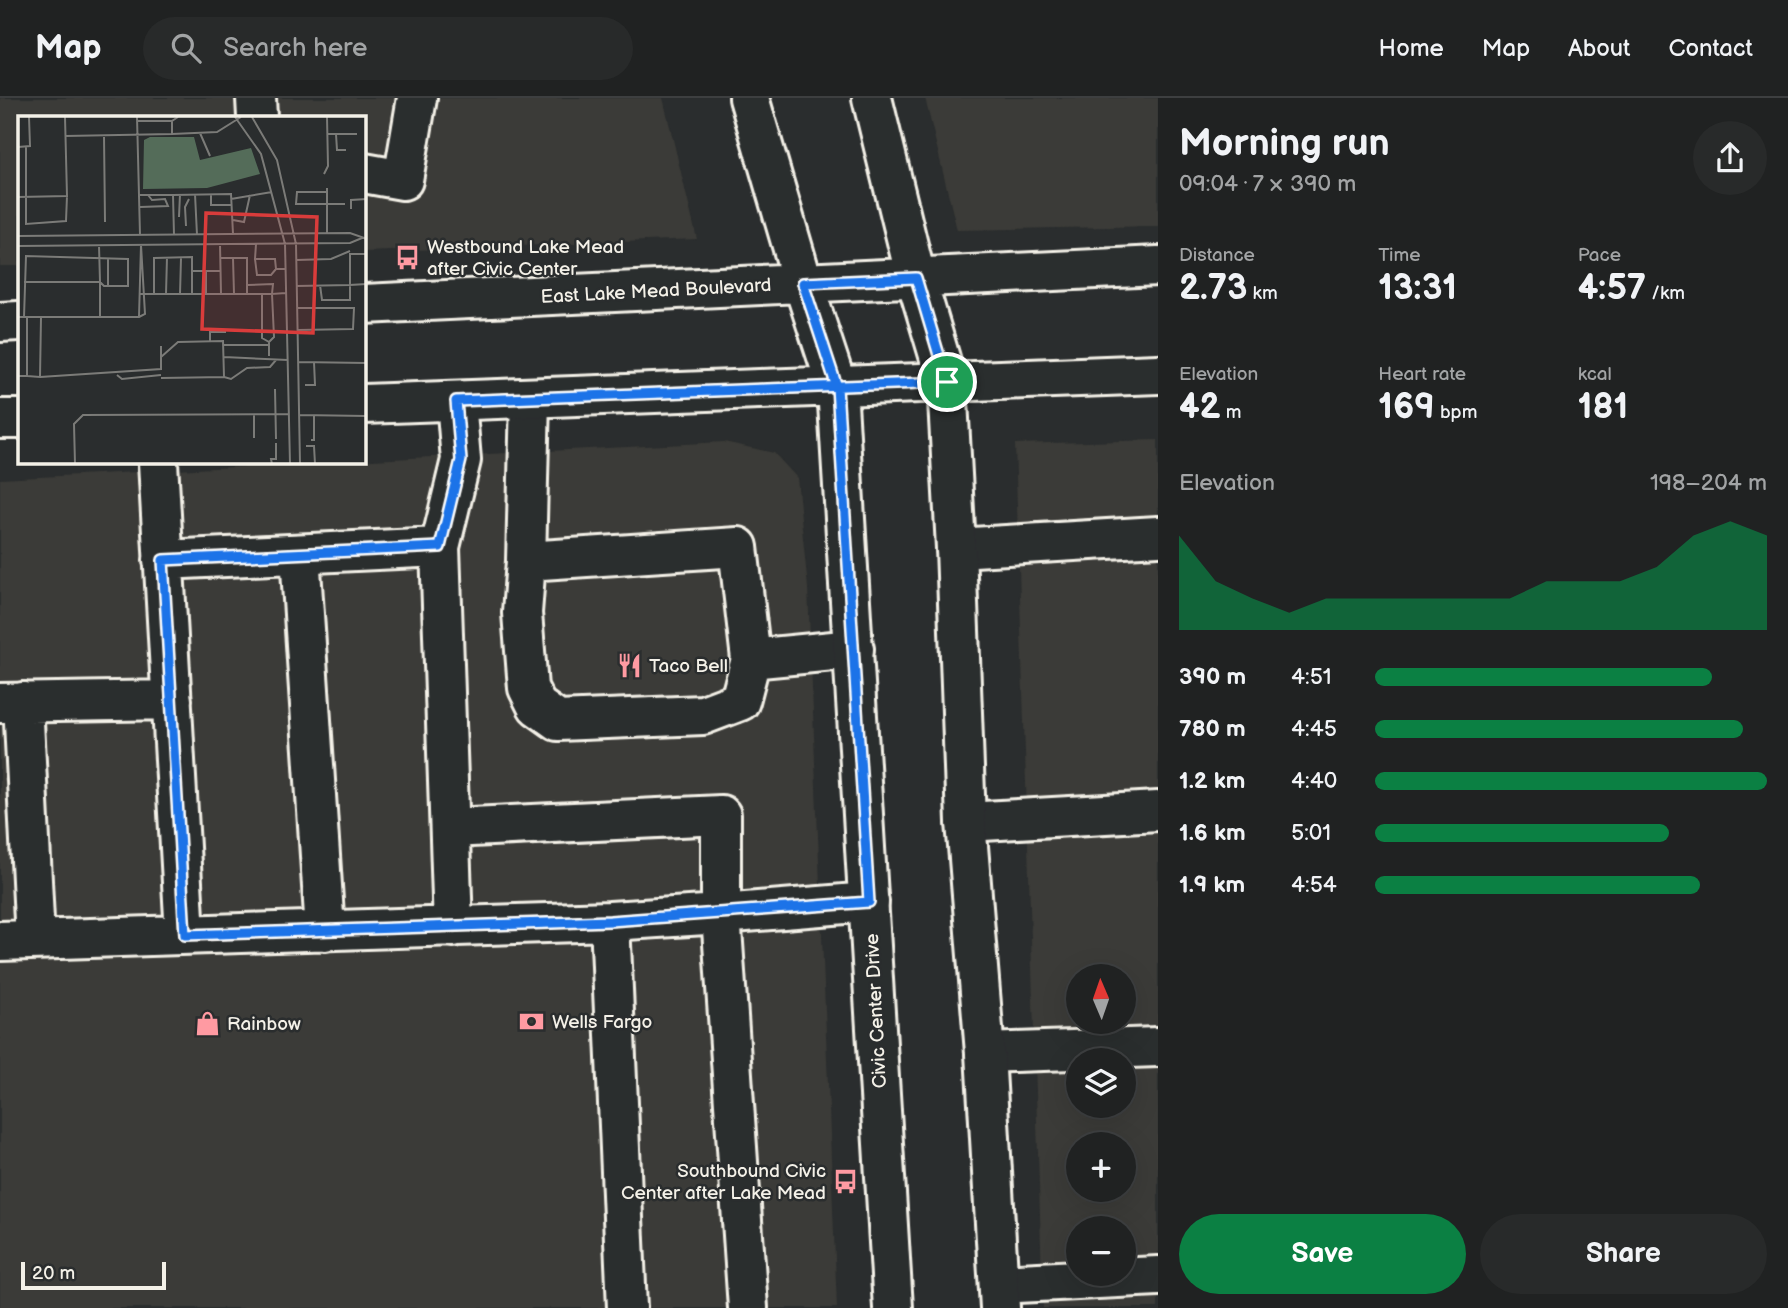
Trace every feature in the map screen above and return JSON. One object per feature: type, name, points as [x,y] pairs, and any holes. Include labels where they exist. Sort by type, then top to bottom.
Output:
[{"type":"main road","points":[[256,98],[257,116]]},
{"type":"main road","points":[[366,173],[402,180],[417,98]]},
{"type":"main road","name":"Civic Center Drive","points":[[750,98],[803,283],[837,387],[893,1308]]},
{"type":"main road","points":[[872,98],[916,278],[947,382],[966,822],[985,1054],[999,1296],[1158,1276]]},
{"type":"main road","name":"East Lake Mead Boulevard","points":[[366,304],[1158,266]]},
{"type":"main road","points":[[0,322],[18,321]]},
{"type":"main road","points":[[366,404],[1158,374]]},
{"type":"main road","points":[[526,561],[738,547],[751,659],[740,701],[703,715],[558,721],[537,706],[528,688],[522,613],[530,398]]},
{"type":"main road","points":[[453,927],[440,547],[461,460],[456,401]]},
{"type":"main road","points":[[0,419],[18,419]]},
{"type":"main road","points":[[158,464],[185,935]]},
{"type":"main road","points":[[956,548],[1158,536]]},
{"type":"main road","points":[[163,560],[440,547]]},
{"type":"main road","points":[[300,554],[326,930]]},
{"type":"main road","points":[[751,659],[854,649]]},
{"type":"main road","points":[[172,699],[11,702],[17,940],[610,921],[869,902]]},
{"type":"main road","points":[[966,822],[1158,811]]},
{"type":"main road","points":[[450,828],[721,815],[721,914],[748,1308]]},
{"type":"main road","points":[[610,921],[627,1308]]},
{"type":"main road","points":[[985,1054],[1158,1047]]},
{"type":"shaded area","points":[[0,98],[663,98],[697,239],[366,252],[366,116],[18,116],[18,266],[0,266]]},
{"type":"shaded area","points":[[925,98],[1158,98],[1158,226],[957,230]]},
{"type":"shaded area","points":[[1158,440],[1158,1308],[1043,1308],[1015,444]]},
{"type":"shaded area","points":[[724,442],[774,453],[797,478],[808,588],[837,1308],[0,1308],[0,479],[294,464],[366,464],[366,460]]},
{"type":"place","name":"Westbound Lake Mead after Civic Center","points":[[407,257]]},
{"type":"place","name":"Taco Bell","points":[[629,665]]},
{"type":"place","name":"Wells Fargo","points":[[532,1021]]},
{"type":"place","name":"Rainbow","points":[[207,1023]]},
{"type":"place","name":"Southbound Civic Center after Lake Mead","points":[[846,1181]]},
{"type":"route","points":[[947,382],[837,387],[456,401],[461,460],[440,547],[163,560],[185,935],[610,921],[869,902],[837,387],[803,283],[916,278],[947,382]]}]
